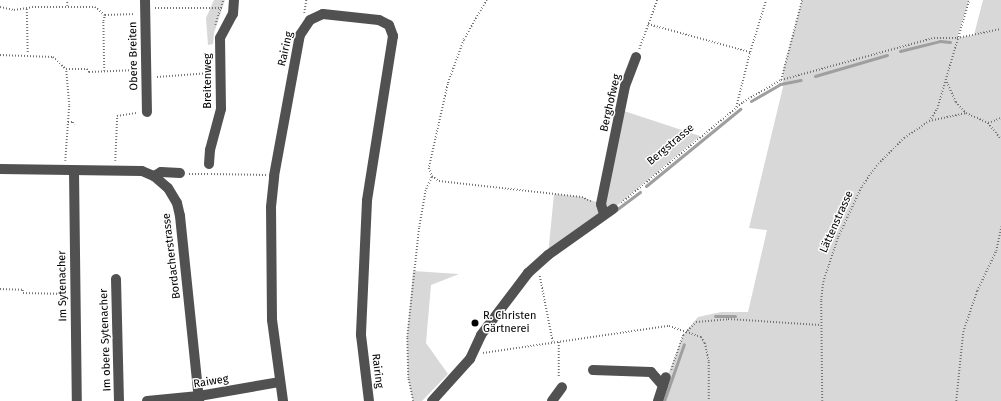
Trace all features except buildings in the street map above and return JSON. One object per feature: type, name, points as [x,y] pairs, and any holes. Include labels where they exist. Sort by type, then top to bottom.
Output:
[{"type":"street","name":"Obere Breiten","points":[[145,0],[149,10],[147,110]]},
{"type":"street","name":"Breitenweg","points":[[210,169],[210,150],[221,109],[220,38],[233,14],[234,0]]},
{"type":"street","name":"Rairing","points":[[283,401],[279,382],[272,320],[271,207],[274,176],[300,35],[310,20],[324,14],[380,20],[391,28],[393,39],[366,201],[361,336],[369,401]]},
{"type":"street","name":"Berghofweg","points":[[609,212],[602,204],[626,86],[636,57]]},
{"type":"street","name":"Bordacherstrasse","points":[[0,169],[142,171],[154,176],[168,188],[177,203],[180,216],[199,399]]},
{"type":"street","name":"Im Sytenacher","points":[[69,171],[75,294],[76,401]]},
{"type":"street","points":[[154,176],[161,172],[184,173]]},
{"type":"street","points":[[432,401],[452,382],[475,352],[481,334],[512,291],[534,267],[609,212]]},
{"type":"street","name":"Im obere Sytenacher","points":[[116,279],[119,401]]},
{"type":"street","points":[[594,370],[651,372],[665,382],[658,401]]},
{"type":"street","name":"Raiweg","points":[[147,401],[199,399],[279,382]]},
{"type":"street","points":[[552,401],[562,387]]},
{"type":"path","points":[[67,0],[67,6]]},
{"type":"path","points":[[413,401],[408,378],[407,337],[418,227],[426,189],[432,176],[430,163],[448,84],[464,40],[487,0]]},
{"type":"path","points":[[636,57],[657,0]]},
{"type":"path","points":[[736,108],[750,52],[766,0]]},
{"type":"path","points":[[781,80],[802,0]]},
{"type":"path","name":"Lättenstrasse","points":[[822,401],[820,325],[823,282],[829,261],[862,186],[887,154],[929,121],[937,109],[947,82],[957,38],[969,0]]},
{"type":"path","points":[[0,8],[27,9],[67,6],[94,7],[105,15],[149,10],[222,8]]},
{"type":"path","points":[[27,9],[28,54]]},
{"type":"path","points":[[104,72],[103,21],[105,15]]},
{"type":"path","points":[[648,24],[750,52]]},
{"type":"path","name":"Bergstrasse","points":[[609,212],[736,108],[781,80],[934,38],[957,38],[1001,29]]},
{"type":"path","points":[[0,55],[28,54],[53,57],[66,69],[104,72],[147,70]]},
{"type":"path","points":[[66,69],[69,171]]},
{"type":"path","points":[[158,76],[210,73]]},
{"type":"path","points":[[947,82],[956,102],[966,113],[988,123],[1001,139]]},
{"type":"path","points":[[115,171],[117,116],[134,115],[147,110]]},
{"type":"path","points":[[929,121],[966,113]]},
{"type":"path","points":[[988,123],[1001,118]]},
{"type":"path","points":[[68,122],[73,122],[74,125]]},
{"type":"path","points":[[210,169],[260,175]]},
{"type":"path","points":[[184,173],[206,174]]},
{"type":"path","points":[[432,176],[440,181],[582,197],[602,204]]},
{"type":"path","points":[[956,401],[963,332],[977,291],[996,251],[1001,227]]},
{"type":"path","points":[[534,267],[544,286],[553,342]]},
{"type":"path","points":[[0,289],[22,290],[23,294],[75,294]]},
{"type":"path","points":[[665,382],[687,330],[696,322],[703,320],[820,325]]},
{"type":"path","points":[[475,352],[484,353],[662,326],[687,330],[701,337],[707,348],[709,401]]},
{"type":"path","points":[[559,342],[558,374],[562,387]]},
{"type":"shaded area","points":[[214,0],[225,0],[214,33],[213,44],[208,45],[206,18]]},
{"type":"shaded area","points":[[802,0],[969,0],[957,38],[974,35],[983,0],[1001,0],[1001,401],[658,401],[683,335],[698,317],[721,312],[748,312],[767,230],[749,228],[783,87],[783,70]]},
{"type":"shaded area","points":[[621,110],[700,136],[613,209],[548,255],[554,194],[582,197],[602,204]]},
{"type":"shaded area","points":[[413,271],[459,274],[431,285],[426,343],[448,374],[422,401],[413,401],[408,378],[407,337]]},
{"type":"waterway","points":[[900,51],[940,41],[950,42]]},
{"type":"waterway","points":[[815,76],[887,55]]},
{"type":"waterway","points":[[751,101],[780,84],[801,80]]},
{"type":"waterway","points":[[646,186],[740,109]]},
{"type":"waterway","points":[[616,210],[640,192]]},
{"type":"waterway","points":[[715,316],[735,316]]},
{"type":"waterway","points":[[664,401],[684,344]]},
{"type":"place","name":"R. Christen Gärtnerei","points":[[475,323]]}]
